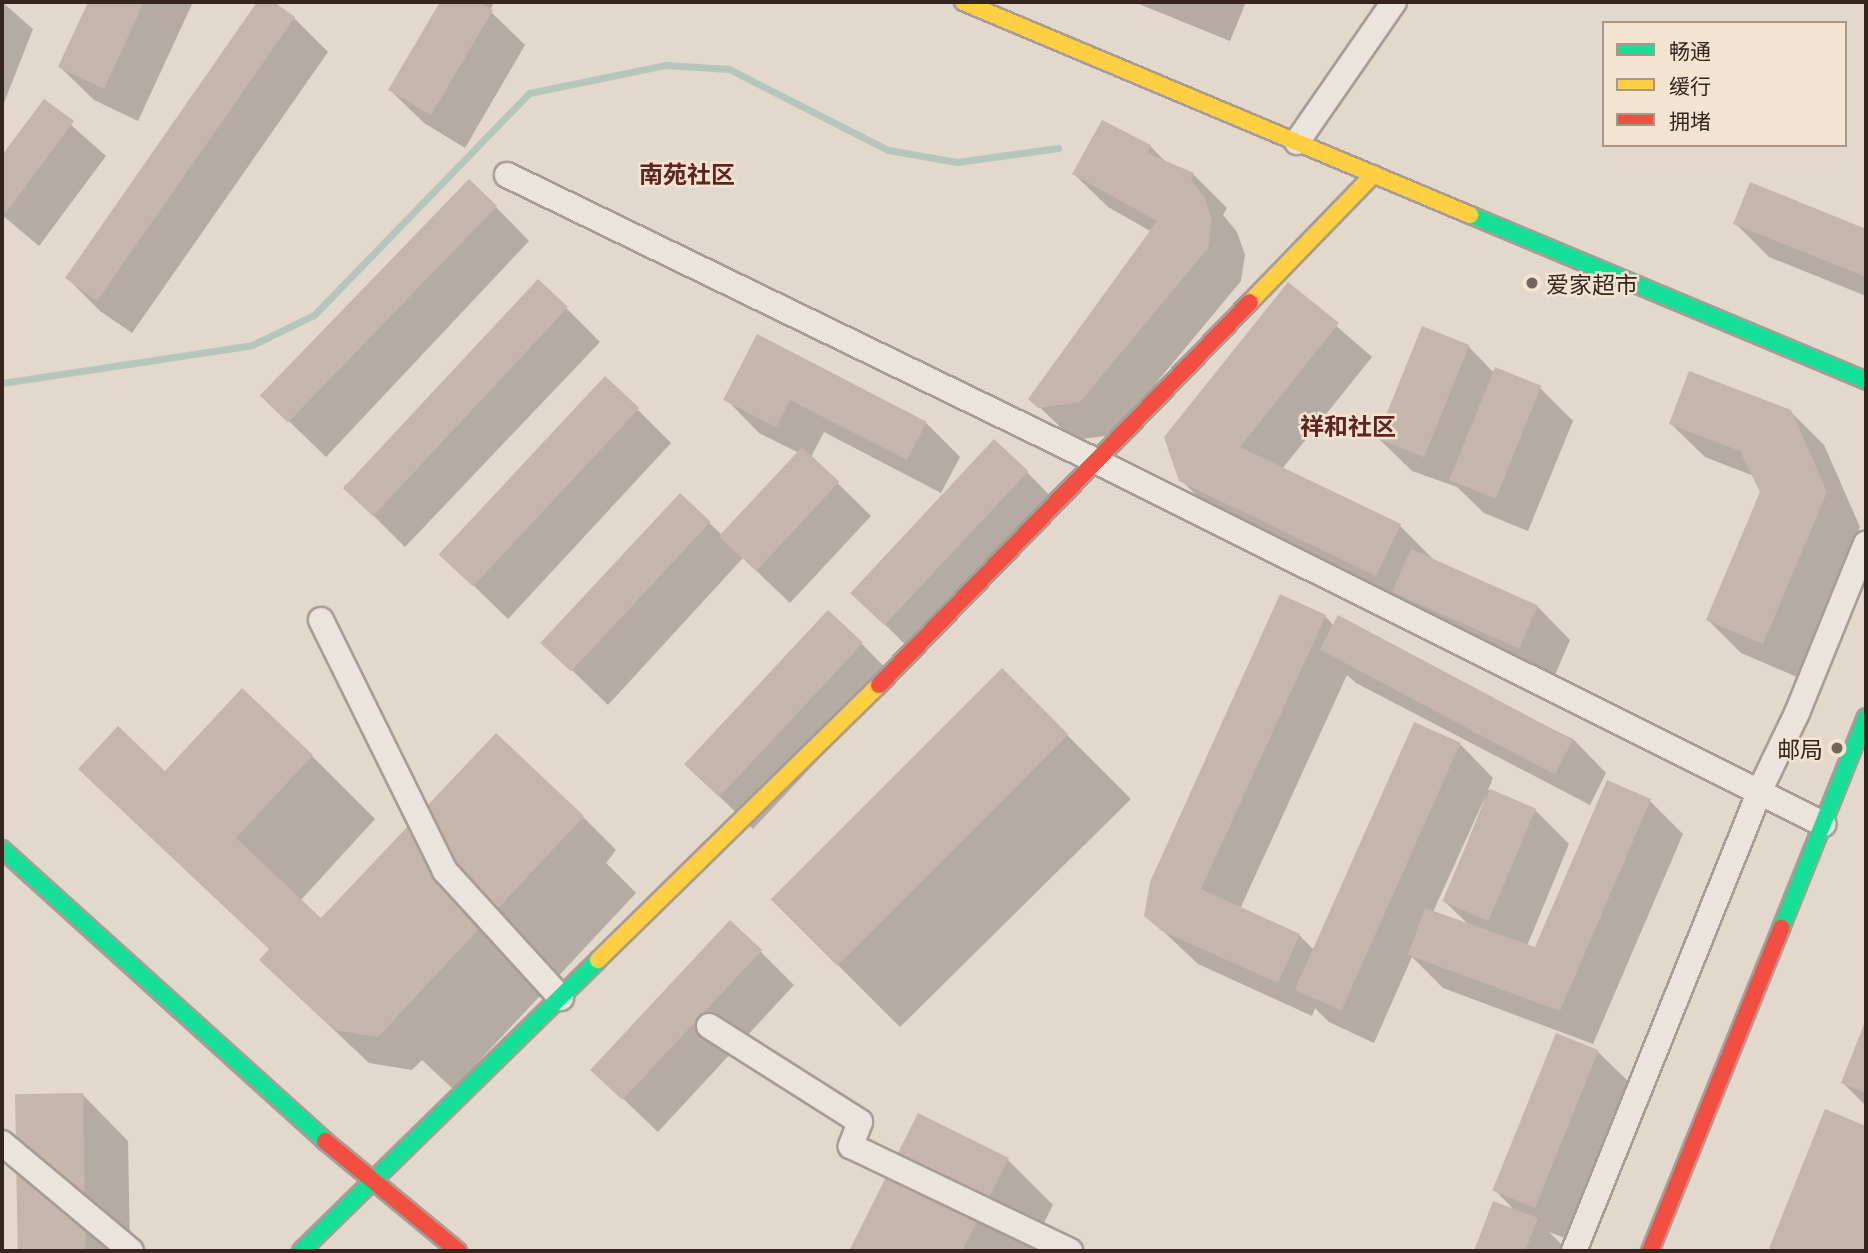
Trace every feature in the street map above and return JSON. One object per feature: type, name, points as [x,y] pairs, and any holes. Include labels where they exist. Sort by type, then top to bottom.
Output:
[{"type":"street","points":[[963,2],[1866,381]]},
{"type":"street","points":[[1297,142],[1394,2]]},
{"type":"street","points":[[301,1251],[369,1181],[561,998],[873,691],[1374,174]]},
{"type":"street","points":[[507,175],[1096,461],[1824,824]]},
{"type":"street","points":[[1574,1251],[1759,792],[1797,713],[1866,543]]},
{"type":"street","points":[[321,620],[445,871],[561,998]]},
{"type":"street","points":[[1650,1251],[1866,717]]},
{"type":"street","points":[[2,849],[369,1181],[458,1251]]},
{"type":"street","points":[[709,1026],[860,1122],[851,1146],[1070,1251]]},
{"type":"street","points":[[2,1143],[131,1251]]},
{"type":"building","points":[[88,2],[144,2],[104,89],[58,67]]},
{"type":"building","points":[[257,2],[274,2],[295,17],[97,301],[65,278]]},
{"type":"building","points":[[440,2],[478,2],[493,10],[431,115],[388,90]]},
{"type":"building","points":[[44,99],[74,121],[5,214],[2,155]]},
{"type":"building","points":[[1102,120],[1151,145],[1147,153],[1194,173],[1191,180],[1204,196],[1212,220],[1208,248],[1080,402],[1038,408],[1028,399],[1157,221],[1072,174]]},
{"type":"building","points":[[469,179],[497,206],[288,423],[260,396]]},
{"type":"building","points":[[1750,182],[1866,229],[1866,277],[1733,224]]},
{"type":"building","points":[[538,279],[568,307],[373,516],[343,488]]},
{"type":"building","points":[[1288,282],[1339,323],[1240,447],[1401,524],[1376,576],[1179,481],[1164,437]]},
{"type":"building","points":[[1422,326],[1469,345],[1424,457],[1377,438]]},
{"type":"building","points":[[757,334],[927,422],[907,460],[790,400],[776,427],[723,400]]},
{"type":"building","points":[[1495,367],[1541,386],[1496,499],[1449,480]]},
{"type":"building","points":[[1689,371],[1791,410],[1827,492],[1763,644],[1706,620],[1760,492],[1740,451],[1669,424]]},
{"type":"building","points":[[605,376],[639,408],[473,587],[439,554]]},
{"type":"building","points":[[994,439],[1028,471],[884,625],[850,593]]},
{"type":"building","points":[[802,447],[839,482],[756,571],[719,536]]},
{"type":"building","points":[[680,493],[711,522],[571,672],[540,643]]},
{"type":"building","points":[[1411,549],[1538,606],[1519,648],[1392,592]]},
{"type":"building","points":[[1280,594],[1326,615],[1201,889],[1300,934],[1278,983],[1162,931],[1144,916],[1150,882]]},
{"type":"building","points":[[828,610],[863,643],[719,797],[684,764]]},
{"type":"building","points":[[1338,615],[1573,740],[1555,774],[1320,649]]},
{"type":"building","points":[[1002,668],[1068,734],[837,966],[771,899]]},
{"type":"building","points":[[242,688],[313,755],[236,838],[321,918],[496,733],[584,816],[378,1037],[334,1030],[259,960],[269,949],[78,769],[118,726],[165,771]]},
{"type":"building","points":[[1414,722],[1461,743],[1341,1010],[1295,990]]},
{"type":"building","points":[[1607,780],[1651,799],[1560,1011],[1408,955],[1425,908],[1535,947]]},
{"type":"building","points":[[1490,789],[1536,809],[1488,921],[1442,901]]},
{"type":"building","points":[[730,920],[762,950],[622,1100],[590,1070]]},
{"type":"building","points":[[1866,1019],[1866,1093],[1841,1083]]},
{"type":"building","points":[[1556,1033],[1599,1050],[1535,1208],[1492,1191]]},
{"type":"building","points":[[83,1093],[86,1251],[18,1251],[15,1094]]},
{"type":"building","points":[[1825,1109],[1866,1126],[1866,1251],[1768,1251]]},
{"type":"building","points":[[918,1113],[1009,1158],[962,1251],[849,1251]]},
{"type":"building","points":[[1493,1201],[1538,1218],[1525,1251],[1474,1251]]},
{"type":"waterway","points":[[2,383],[252,345],[314,315],[529,93],[666,65],[729,69],[888,150],[957,162],[1058,148]]},
{"type":"traffic: fast","points":[[1470,215],[1866,381]]},
{"type":"traffic: fast","points":[[1781,928],[1866,717]]},
{"type":"traffic: fast","points":[[2,849],[325,1141]]},
{"type":"traffic: fast","points":[[301,1251],[598,960]]},
{"type":"traffic: slow","points":[[963,2],[1470,215]]},
{"type":"traffic: slow","points":[[1250,302],[1374,174]]},
{"type":"traffic: slow","points":[[598,960],[879,685]]},
{"type":"traffic: jam","points":[[879,685],[1250,302]]},
{"type":"traffic: jam","points":[[1650,1251],[1781,928]]},
{"type":"traffic: jam","points":[[325,1141],[458,1251]]},
{"type":"place","name":"爱家超市","points":[[1532,283]]},
{"type":"place","name":"邮局","points":[[1837,748]]},
{"type":"district","name":"南苑社区","points":[[687,173]]},
{"type":"district","name":"祥和社区","points":[[1348,425]]}]
